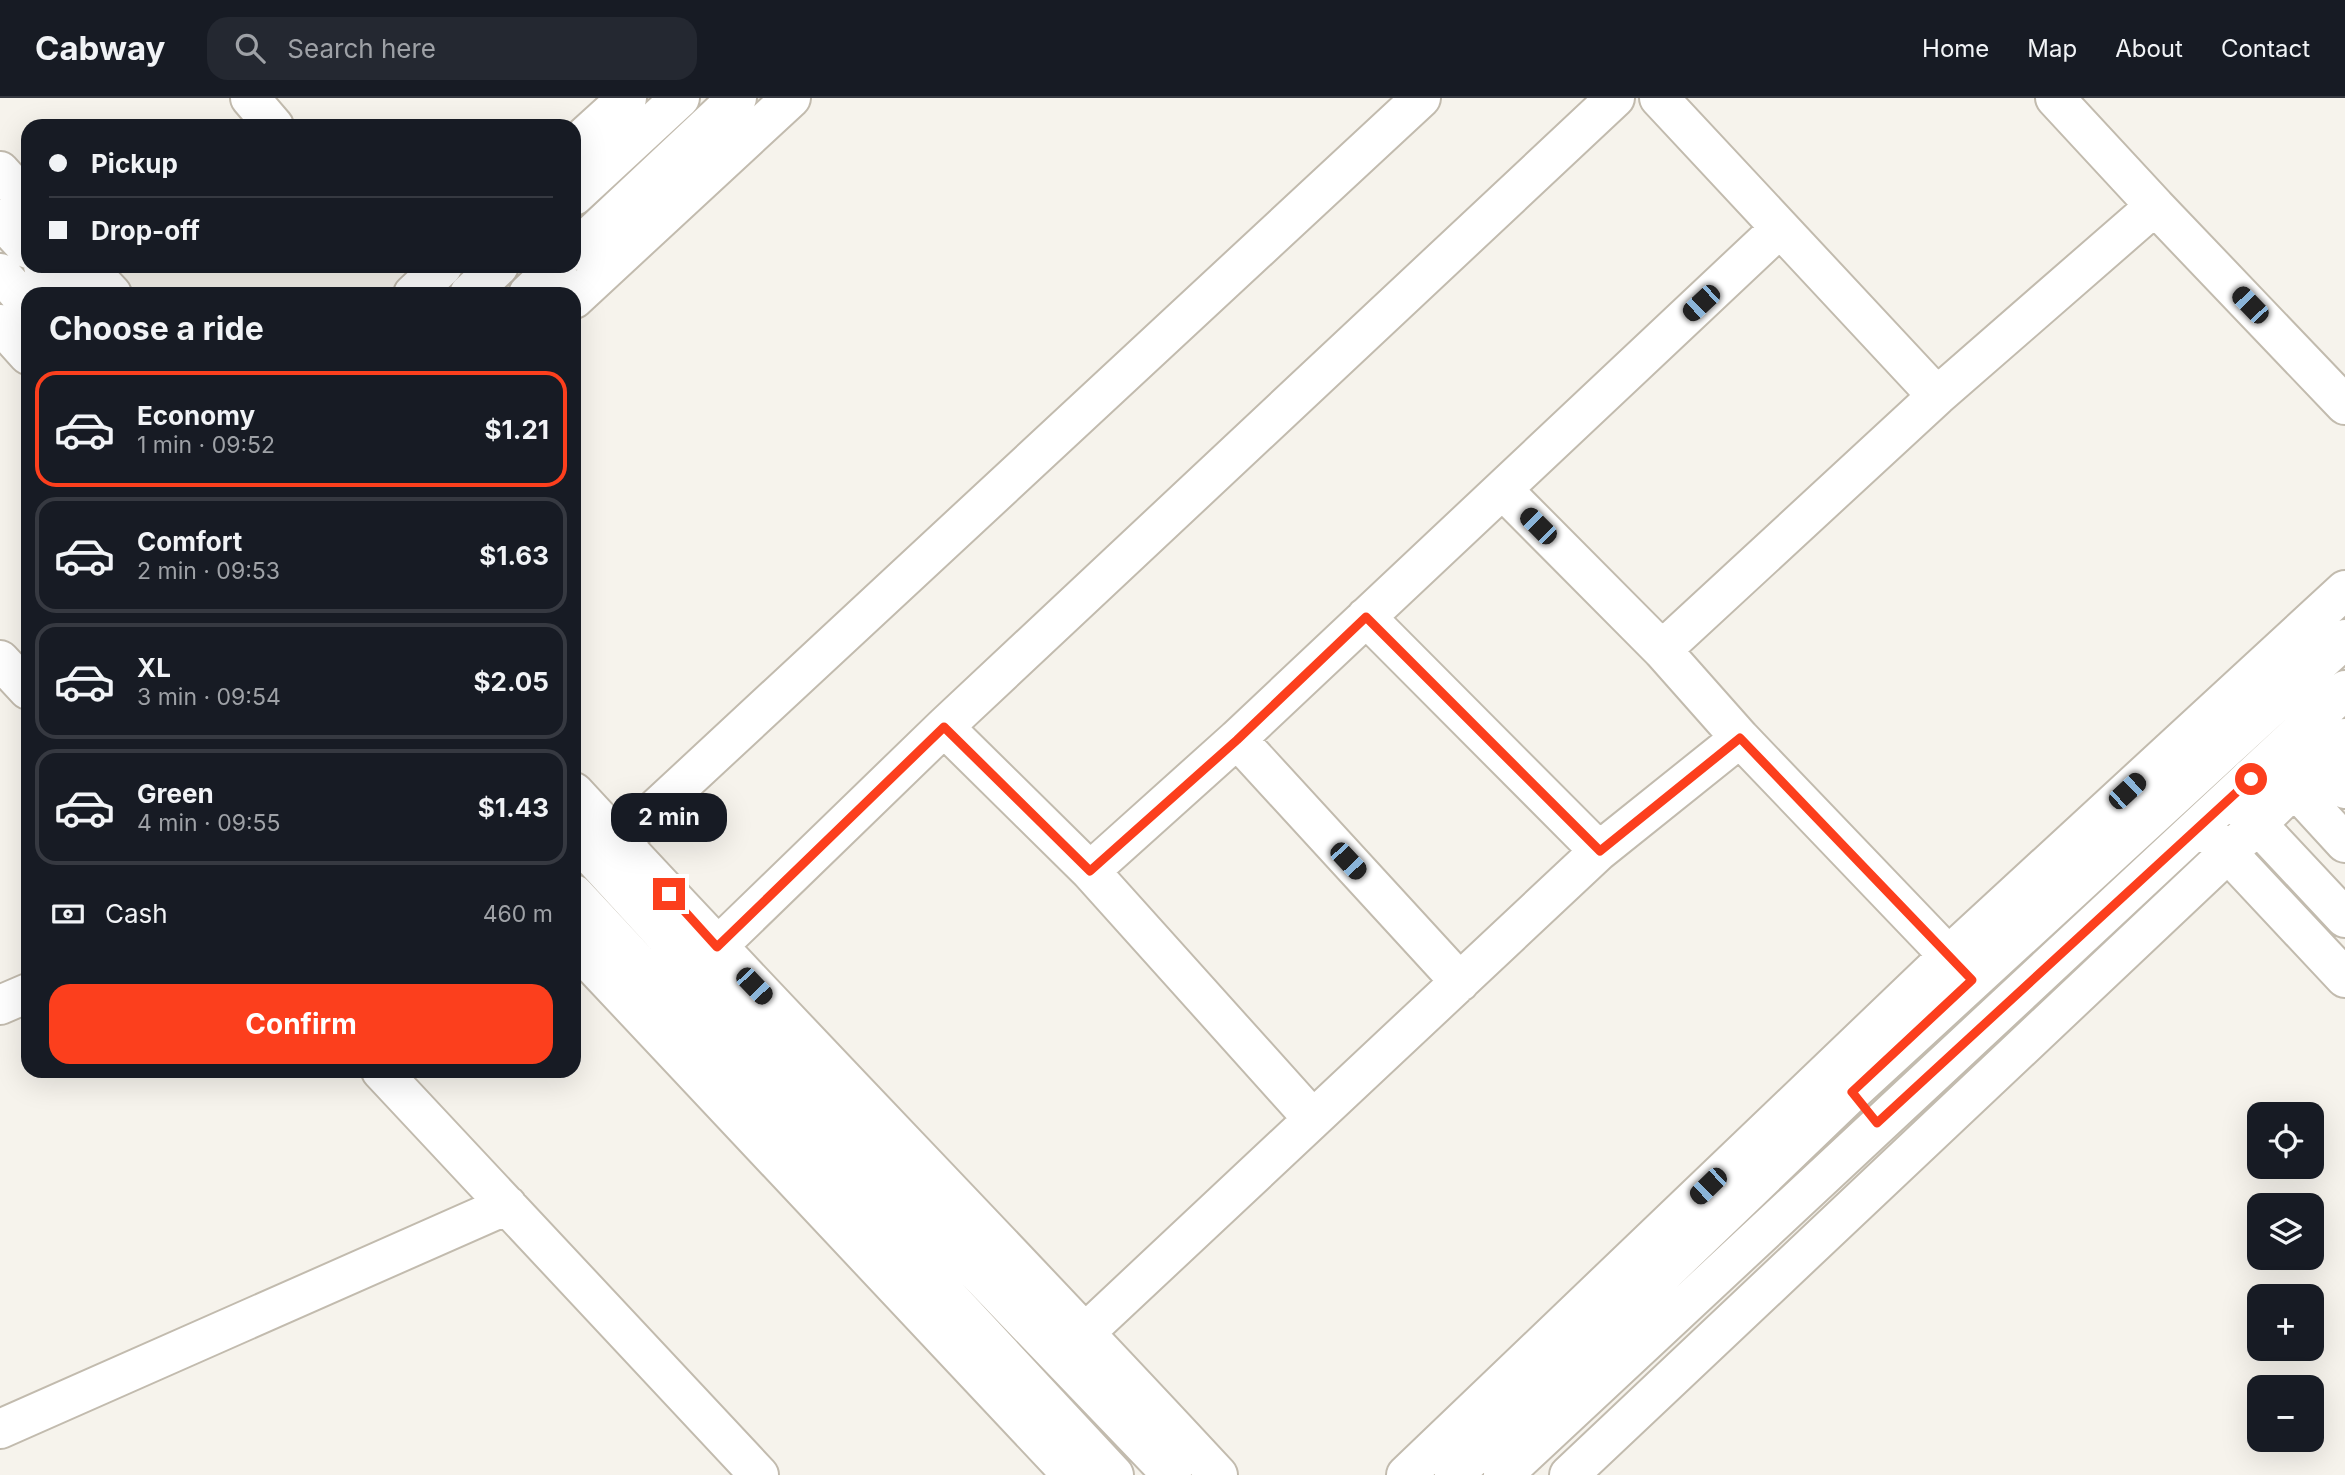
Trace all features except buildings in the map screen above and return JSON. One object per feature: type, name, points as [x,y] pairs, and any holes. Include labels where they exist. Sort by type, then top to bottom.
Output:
[{"type":"street","points":[[250,98],[268,119]]},
{"type":"street","points":[[581,140],[627,98]]},
{"type":"street","points":[[581,190],[680,98]]},
{"type":"street","points":[[581,244],[737,98]]},
{"type":"street","points":[[581,293],[791,98]]},
{"type":"street","points":[[620,842],[1421,98]]},
{"type":"street","points":[[706,956],[944,727],[1615,98]]},
{"type":"street","points":[[1659,98],[1937,396]]},
{"type":"street","points":[[2055,98],[2345,405]]},
{"type":"street","points":[[0,171],[21,194]]},
{"type":"street","points":[[1662,650],[1937,396],[2155,206]]},
{"type":"street","points":[[0,219],[21,242]]},
{"type":"street","points":[[1090,871],[1237,740],[1780,228]]},
{"type":"street","points":[[0,273],[21,296]]},
{"type":"street","points":[[50,273],[62,287]]},
{"type":"street","points":[[92,273],[106,287]]},
{"type":"street","points":[[476,287],[492,273]]},
{"type":"street","points":[[536,287],[550,273]]},
{"type":"street","points":[[0,324],[21,347]]},
{"type":"street","points":[[1503,491],[1662,650],[1740,738],[1961,968]]},
{"type":"street","points":[[1454,1475],[1852,1092],[1961,968],[2345,590]]},
{"type":"street","points":[[1366,617],[1600,851]]},
{"type":"street","points":[[1406,1475],[1961,968],[2345,639]]},
{"type":"street","points":[[0,660],[21,682]]},
{"type":"street","points":[[1503,1475],[1877,1123],[2232,797],[2327,756],[2345,690]]},
{"type":"street","points":[[944,727],[1090,871],[1312,1118]]},
{"type":"street","points":[[1086,1332],[1600,851],[1740,738]]},
{"type":"street","points":[[1237,740],[1460,982]]},
{"type":"street","points":[[1569,1475],[2258,824],[2282,775]]},
{"type":"street","points":[[2282,775],[2345,843]]},
{"type":"street","points":[[2232,797],[2345,918]]},
{"type":"street","points":[[581,800],[620,842],[706,956],[890,1181],[1172,1475]]},
{"type":"street","points":[[2203,825],[2227,854],[2345,978]]},
{"type":"street","points":[[581,843],[706,956],[1086,1332],[1218,1475]]},
{"type":"street","points":[[581,902],[1114,1475]]},
{"type":"street","points":[[581,952],[1072,1475]]},
{"type":"street","points":[[0,1005],[21,996]]},
{"type":"street","points":[[388,1078],[759,1475]]},
{"type":"street","points":[[1852,1092],[1877,1123]]},
{"type":"street","points":[[862,1205],[890,1181]]},
{"type":"street","points":[[0,1429],[507,1205]]},
{"type":"route","points":[[669,894],[717,947],[944,727],[1090,871],[1237,740],[1366,617],[1600,851],[1740,738],[1972,980],[1852,1092],[1877,1123],[2251,779]]}]
